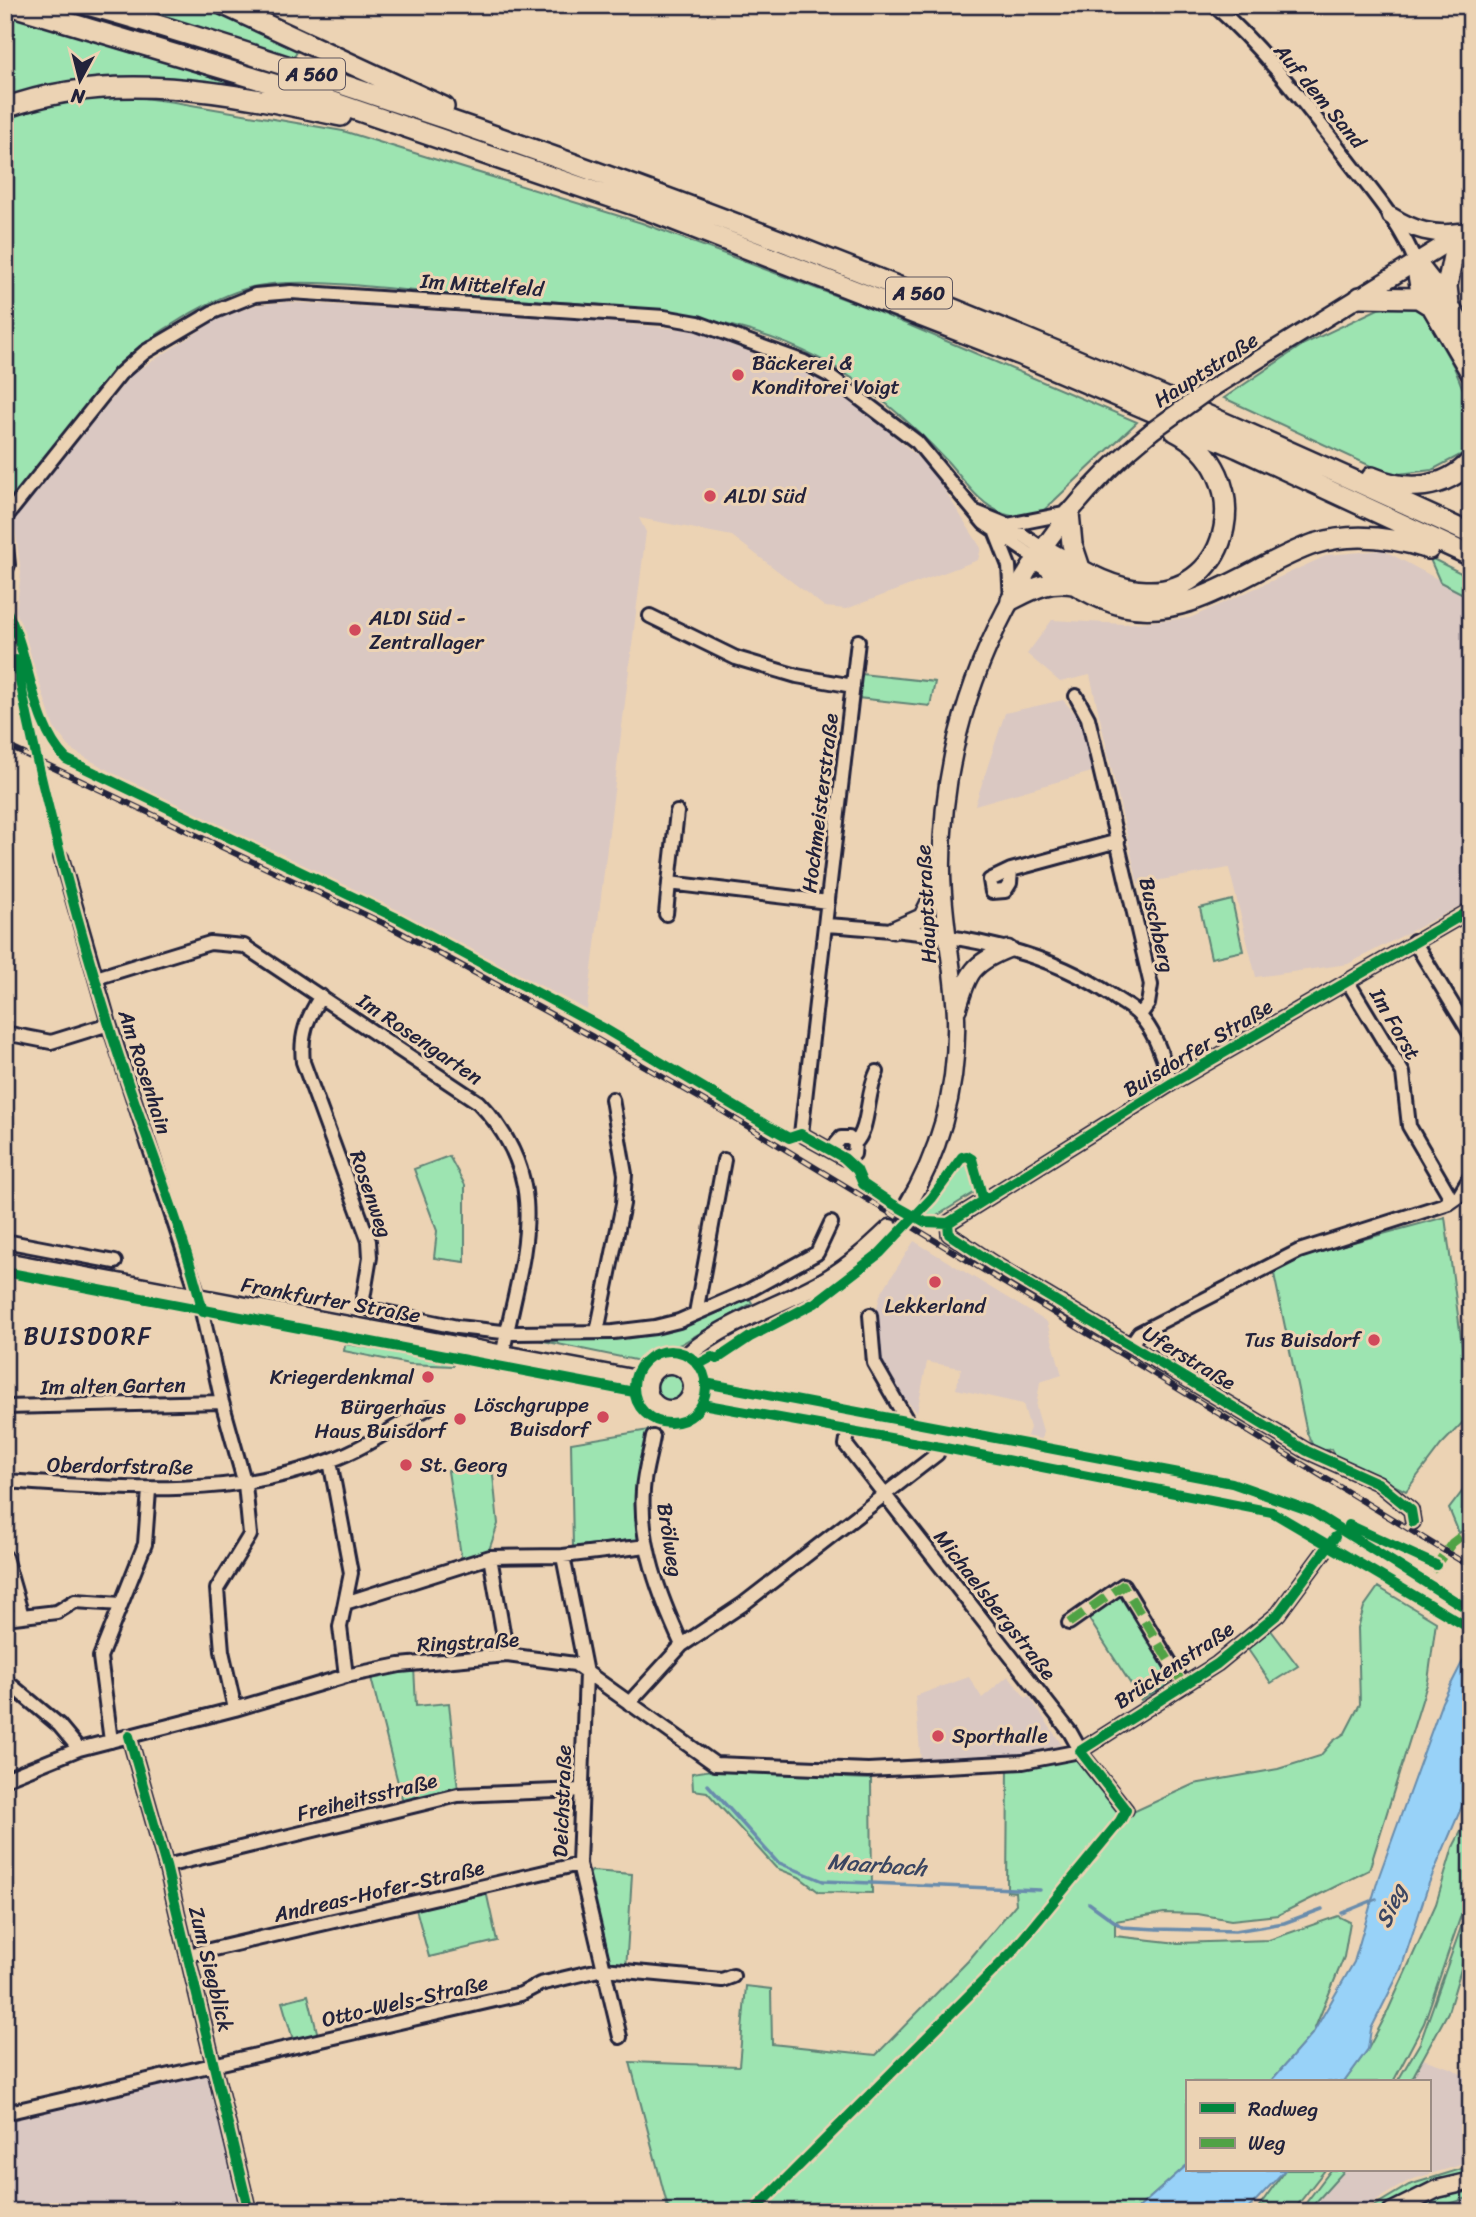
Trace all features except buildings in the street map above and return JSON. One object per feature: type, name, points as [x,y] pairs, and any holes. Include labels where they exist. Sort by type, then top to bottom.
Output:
[{"type":"highway","name":"A 560","points":[[88,5],[325,78],[534,149],[837,260],[1032,339],[1298,454],[1471,534]]},
{"type":"highway","points":[[223,5],[534,149]]},
{"type":"highway","name":"A 560","points":[[11,6],[318,97],[686,225],[962,332],[1238,448],[1471,556]]},
{"type":"highway","points":[[5,108],[71,89],[134,86],[284,104],[421,134]]},
{"type":"highway","points":[[1464,232],[1440,306],[1471,373]]},
{"type":"highway","points":[[1416,263],[1420,286],[1471,344]]},
{"type":"highway","points":[[1360,297],[1418,298],[1440,306]]},
{"type":"highway","points":[[1011,600],[1040,585],[1077,576],[1128,589],[1167,589],[1196,573],[1210,559],[1220,542],[1226,522],[1224,490],[1212,461],[1183,435],[1137,412],[1124,400]]},
{"type":"highway","points":[[1298,454],[1327,458],[1387,483],[1413,487],[1433,485],[1449,479],[1471,461]]},
{"type":"highway","points":[[1069,513],[1077,576]]},
{"type":"highway","points":[[1039,553],[1124,606],[1168,608],[1209,594],[1285,555],[1317,543],[1344,538],[1399,539],[1471,564]]},
{"type":"main road","points":[[1391,216],[1413,230],[1443,234],[1464,232]]},
{"type":"main road","name":"Hauptstraße","points":[[906,1208],[938,1146],[952,1082],[956,1017],[942,878],[948,783],[970,691],[1011,600],[1039,553],[1069,513],[1094,483],[1152,430],[1206,392],[1464,232]]},
{"type":"main road","points":[[893,930],[922,917],[942,878]]},
{"type":"main road","points":[[956,1017],[967,979],[973,969],[986,958],[1008,949]]},
{"type":"main road","points":[[677,1366],[686,1355],[713,1337],[827,1279],[858,1258],[890,1228]]},
{"type":"main road","name":"Frankfurter Straße","points":[[5,1261],[648,1381]]},
{"type":"main road","points":[[677,1366],[688,1373],[692,1392],[684,1405],[662,1408],[651,1400],[648,1381],[657,1369],[677,1366]]},
{"type":"main road","points":[[692,1392],[913,1431],[1234,1494],[1292,1512],[1471,1620]]},
{"type":"main road","points":[[1391,2212],[1437,2189],[1471,2181]]},
{"type":"street","name":"Auf dem Sand","points":[[1214,5],[1303,102],[1391,216],[1407,240],[1416,263]]},
{"type":"street","name":"Im Mittelfeld","points":[[5,570],[8,565],[5,534],[7,516],[120,374],[145,352],[213,312],[256,295],[291,292],[650,316],[698,323],[804,362],[830,376],[916,442],[996,533],[1039,553]]},
{"type":"street","name":"Im Mittelfeld","points":[[976,512],[1008,525],[1039,553]]},
{"type":"street","points":[[1008,525],[1069,513]]},
{"type":"street","name":"Hauptstraße","points":[[996,533],[1009,566],[1011,600]]},
{"type":"street","name":"Hochmeisterstraße","points":[[650,616],[736,658],[797,676],[853,686]]},
{"type":"street","name":"Hochmeisterstraße","points":[[858,641],[828,902],[795,1136],[836,1152],[836,1144],[841,1138],[849,1138],[855,1143],[863,1135],[869,1089],[877,1072]]},
{"type":"street","name":"Buschberg","points":[[1076,696],[1088,718],[1152,985],[1148,1004],[1140,1016]]},
{"type":"street","points":[[666,914],[677,812]]},
{"type":"street","points":[[1011,870],[1118,841]]},
{"type":"street","name":"Am Rosenhain","points":[[61,857],[109,1024],[199,1298],[222,1402],[245,1484],[250,1535],[217,1589],[222,1651],[235,1709]]},
{"type":"street","points":[[669,883],[828,902]]},
{"type":"street","name":"Buisdorfer Straße","points":[[948,1223],[1172,1083],[1471,910]]},
{"type":"street","name":"Hochmeisterstraße","points":[[825,925],[948,937]]},
{"type":"street","name":"Buisdorfer Straße","points":[[948,937],[1008,949],[1079,974],[1140,1016],[1155,1037],[1172,1083]]},
{"type":"street","points":[[1414,941],[1471,1035]]},
{"type":"street","name":"Im Rosengarten","points":[[96,978],[210,943],[228,943],[255,952],[478,1102],[497,1121],[514,1149],[523,1171],[528,1215],[503,1352]]},
{"type":"street","name":"Im Forst","points":[[1348,982],[1403,1073],[1409,1126],[1448,1194],[1449,1203]]},
{"type":"street","name":"Rosenweg","points":[[321,996],[304,1026],[301,1042],[303,1062],[369,1241],[365,1304],[370,1309],[457,1326],[507,1332],[597,1332],[655,1327],[748,1292],[817,1253],[831,1223]]},
{"type":"street","points":[[5,1033],[51,1042],[109,1024]]},
{"type":"street","points":[[597,1332],[623,1204],[625,1174],[612,1099]]},
{"type":"street","points":[[696,1313],[724,1160]]},
{"type":"street","points":[[1449,1203],[1460,1196],[1471,1176]]},
{"type":"street","name":"Uferstraße","points":[[1130,1346],[1139,1332],[1299,1251],[1449,1203]]},
{"type":"street","name":"Uferstraße","points":[[948,1223],[949,1234],[967,1248],[1307,1451],[1378,1483],[1411,1510],[1413,1522]]},
{"type":"street","points":[[5,1241],[115,1262]]},
{"type":"street","points":[[870,1315],[874,1363],[913,1431]]},
{"type":"street","name":"Im alten Garten","points":[[5,1407],[222,1402]]},
{"type":"street","name":"Oberdorfstraße","points":[[5,1481],[149,1490],[245,1484],[330,1461],[428,1408]]},
{"type":"street","name":"Michaelsbergstraße","points":[[849,1421],[846,1445],[1070,1732],[1080,1751],[1126,1810]]},
{"type":"street","name":"Brölweg","points":[[653,1437],[643,1490],[647,1545],[659,1595],[682,1645]]},
{"type":"street","points":[[629,1703],[682,1645],[742,1605],[883,1493],[937,1454],[942,1438]]},
{"type":"street","points":[[330,1461],[351,1573],[340,1627],[346,1675]]},
{"type":"street","points":[[111,1741],[100,1657],[145,1544],[149,1490]]},
{"type":"street","name":"Brückenstraße","points":[[629,1703],[715,1765],[868,1770],[1023,1762],[1080,1751],[1217,1664],[1278,1614],[1335,1537]]},
{"type":"street","points":[[345,1603],[490,1557],[563,1556],[647,1545]]},
{"type":"street","name":"Deichstraße","points":[[563,1556],[586,1673],[579,1864],[621,2037]]},
{"type":"street","points":[[5,1557],[22,1616]]},
{"type":"street","points":[[490,1557],[507,1656]]},
{"type":"street","points":[[1069,1623],[1123,1585],[1183,1684]]},
{"type":"street","points":[[5,1618],[57,1612],[75,1601],[121,1604]]},
{"type":"street","name":"Ringstraße","points":[[5,1779],[79,1749],[235,1709],[346,1675],[400,1665],[507,1656],[575,1664],[629,1703]]},
{"type":"street","points":[[5,1680],[60,1725],[79,1749]]},
{"type":"street","name":"Zum Siegblick","points":[[129,1736],[166,1866],[249,2212]]},
{"type":"street","name":"Freiheitsstraße","points":[[166,1866],[458,1795],[581,1790]]},
{"type":"street","name":"Andreas-Hofer-Straße","points":[[188,1955],[579,1864]]},
{"type":"street","points":[[603,1969],[722,1980],[733,1976]]},
{"type":"street","name":"Otto-Wels-Straße","points":[[5,2113],[521,1994],[540,1984],[603,1969]]},
{"type":"shaded area","points":[[286,302],[578,320],[692,330],[811,375],[881,424],[932,470],[981,548],[978,560],[846,609],[825,607],[732,536],[639,518],[646,532],[587,1010],[401,912],[111,772],[72,750],[54,728],[16,611],[21,573],[14,519],[132,374],[218,319],[256,305]]},
{"type":"shaded area","points":[[1383,550],[1471,597],[1471,900],[1348,964],[1256,977],[1229,868],[1138,884],[1090,675],[1060,682],[1027,654],[1052,620],[1124,624],[1190,618],[1328,555]]},
{"type":"shaded area","points":[[1063,700],[1084,724],[1095,771],[975,805],[1005,713]]},
{"type":"shaded area","points":[[914,1241],[1047,1322],[1062,1375],[1040,1382],[1036,1407],[1043,1431],[1041,1444],[1025,1441],[1030,1428],[1023,1404],[956,1389],[961,1368],[927,1362],[917,1412],[883,1376],[873,1327],[880,1295]]},
{"type":"shaded area","points":[[1008,1676],[1026,1698],[1029,1696],[1062,1745],[1018,1754],[921,1762],[915,1696],[969,1677],[982,1698]]},
{"type":"shaded area","points":[[1423,2059],[1453,2069],[1471,2081],[1471,2162],[1410,2180],[1356,2212],[1307,2212],[1343,2172],[1430,2172],[1430,2080],[1411,2080]]},
{"type":"shaded area","points":[[210,2074],[243,2212],[5,2212],[5,2118]]},
{"type":"shaded area","points":[[1471,2197],[1471,2212],[1424,2212],[1446,2203]]},
{"type":"green space","points":[[5,5],[206,5],[298,50],[274,93],[171,81],[108,80],[41,90],[5,100]]},
{"type":"green space","points":[[97,92],[174,102],[343,131],[642,223],[871,309],[1137,422],[1040,514],[1014,517],[995,510],[979,498],[919,432],[871,392],[820,359],[777,340],[684,315],[635,308],[346,284],[272,284],[252,287],[218,299],[182,318],[133,352],[120,363],[5,507],[5,115]]},
{"type":"green space","points":[[1397,305],[1413,306],[1424,314],[1454,367],[1471,409],[1471,439],[1464,453],[1432,470],[1390,475],[1224,398],[1304,344],[1378,309]]},
{"type":"green space","points":[[1429,557],[1471,578],[1471,598],[1440,582]]},
{"type":"green space","points":[[861,674],[935,682],[930,706],[858,698]]},
{"type":"green space","points":[[1232,900],[1243,951],[1211,958],[1200,908]]},
{"type":"green space","points":[[449,1156],[465,1185],[465,1262],[434,1258],[437,1231],[414,1169]]},
{"type":"green space","points":[[964,1160],[970,1163],[977,1191],[930,1220],[918,1217],[936,1199]]},
{"type":"green space","name":"Tus Buisdorf","points":[[1445,1217],[1471,1414],[1441,1445],[1406,1491],[1336,1458],[1331,1449],[1316,1453],[1307,1433],[1273,1269],[1310,1254]]},
{"type":"green space","points":[[749,1298],[752,1303],[681,1344],[640,1361],[524,1337],[596,1340],[621,1337]]},
{"type":"green space","points":[[345,1344],[453,1361],[453,1366],[409,1364],[344,1351]]},
{"type":"green space","points":[[670,1374],[679,1378],[683,1387],[679,1396],[670,1400],[661,1396],[657,1387],[661,1378]]},
{"type":"green space","points":[[649,1430],[645,1452],[642,1535],[638,1539],[573,1547],[571,1443]]},
{"type":"green space","points":[[492,1465],[498,1524],[488,1553],[462,1562],[448,1471]]},
{"type":"green space","points":[[1471,1480],[1471,1526],[1459,1533],[1449,1509]]},
{"type":"green space","points":[[1378,1587],[1436,1622],[1428,1681],[1369,1870],[1278,1915],[1231,1920],[1198,1914],[1164,1913],[1115,1921],[1115,1936],[1178,1943],[1269,1940],[1338,1916],[1350,1922],[1344,1957],[1313,2033],[1272,2080],[1186,2080],[1186,2166],[1134,2212],[669,2212],[630,2062],[739,2066],[746,1986],[771,1989],[772,2044],[876,2055],[968,1961],[1016,1904],[1015,1892],[1007,1891],[1008,1766],[1079,1755],[1122,1811],[1120,1818],[1194,1784],[1278,1769],[1320,1756],[1333,1741],[1345,1733],[1360,1704],[1358,1628],[1364,1607]]},
{"type":"green space","points":[[1121,1593],[1172,1677],[1168,1685],[1141,1700],[1087,1616]]},
{"type":"green space","points":[[1270,1629],[1298,1666],[1271,1683],[1247,1648]]},
{"type":"green space","points":[[414,1667],[416,1706],[449,1703],[458,1790],[403,1802],[370,1674]]},
{"type":"green space","points":[[719,1769],[844,1774],[846,1778],[871,1779],[872,1893],[819,1892],[799,1877],[776,1868],[707,1792],[693,1790],[692,1773]]},
{"type":"green space","points":[[1471,1812],[1471,1886],[1424,2023],[1394,2080],[1345,2080],[1368,2049],[1386,2015],[1436,1904],[1453,1847]]},
{"type":"green space","points":[[592,1871],[632,1874],[626,1970],[610,1964],[588,1875]]},
{"type":"green space","points":[[486,1891],[497,1941],[429,1957],[416,1909]]},
{"type":"green space","points":[[1471,1899],[1471,1936],[1448,2012],[1411,2080],[1398,2080],[1420,2043]]},
{"type":"green space","points":[[308,1995],[318,2036],[294,2043],[282,2002]]},
{"type":"green space","points":[[1471,2166],[1471,2175],[1401,2203],[1364,2212],[1409,2185]]},
{"type":"green space","points":[[1284,2172],[1323,2172],[1292,2212],[1255,2212]]},
{"type":"green space","points":[[1329,2172],[1343,2172],[1307,2212],[1299,2212]]},
{"type":"green space","points":[[1471,2186],[1471,2197],[1424,2212],[1401,2212],[1440,2194]]},
{"type":"water","name":"Sieg","points":[[1471,1645],[1471,1785],[1429,1883],[1401,1969],[1371,2029],[1368,2049],[1345,2080],[1272,2080],[1313,2033],[1354,1962],[1379,1876],[1442,1702]]},
{"type":"water","points":[[1186,2166],[1186,2172],[1283,2172],[1245,2212],[1134,2212]]},
{"type":"waterway","name":"Maarbach","points":[[708,1785],[777,1862],[823,1881],[1040,1890]]},
{"type":"waterway","name":"Maarbach","points":[[1342,1913],[1376,1899]]},
{"type":"waterway","name":"Maarbach","points":[[1089,1903],[1122,1927],[1157,1929],[1235,1931],[1284,1923],[1322,1909]]},
{"type":"tunnel","points":[[890,1228],[906,1208]]},
{"type":"railway","points":[[5,745],[383,923],[593,1037],[724,1112],[1471,1567]]},
{"type":"marked path","points":[[1432,1571],[1452,1543],[1471,1529]]},
{"type":"marked path","points":[[1069,1623],[1123,1585],[1183,1684]]},
{"type":"cycle path","points":[[5,608],[14,626],[45,727],[66,759],[399,919],[605,1029],[789,1138],[801,1134],[844,1158],[857,1170],[863,1184],[925,1222],[948,1223]]},
{"type":"cycle path","points":[[16,660],[46,798],[82,934],[120,1061],[182,1239],[203,1312]]},
{"type":"cycle path","points":[[948,1223],[1172,1083],[1471,910]]},
{"type":"cycle path","points":[[697,1365],[712,1357],[717,1359],[750,1337],[815,1303],[880,1253],[932,1198],[962,1157],[972,1159],[983,1199]]},
{"type":"cycle path","points":[[948,1223],[949,1234],[991,1262],[1307,1451],[1378,1483],[1411,1510],[1413,1522]]},
{"type":"cycle path","points":[[5,1272],[634,1392]]},
{"type":"cycle path","points":[[670,1351],[690,1357],[700,1367],[706,1387],[700,1407],[690,1417],[670,1423],[650,1417],[640,1407],[634,1387],[640,1367],[650,1357],[670,1351]]},
{"type":"cycle path","points":[[705,1383],[1232,1483],[1311,1511],[1471,1611]]},
{"type":"cycle path","points":[[702,1404],[1272,1512],[1471,1629]]},
{"type":"cycle path","points":[[1349,1525],[1436,1565]]},
{"type":"cycle path","points":[[753,2212],[1012,1952],[1120,1821],[1126,1810],[1080,1751],[1217,1664],[1278,1614],[1335,1537]]},
{"type":"cycle path","points":[[129,1736],[166,1866],[249,2212]]},
{"type":"place","name":"Bäckerei & Konditorei Voigt","points":[[738,375]]},
{"type":"place","name":"ALDI Süd","points":[[710,496]]},
{"type":"place","name":"ALDI Süd - Zentrallager","points":[[355,630]]},
{"type":"place","name":"Lekkerland","points":[[935,1282]]},
{"type":"place","name":"Tus Buisdorf","points":[[1374,1340]]},
{"type":"place","name":"Kriegerdenkmal","points":[[428,1377]]},
{"type":"place","name":"Löschgruppe Buisdorf","points":[[603,1417]]},
{"type":"place","name":"Bürgerhaus Haus Buisdorf","points":[[460,1419]]},
{"type":"place","name":"St. Georg","points":[[406,1465]]},
{"type":"place","name":"Sporthalle","points":[[938,1736]]},
{"type":"district","name":"BUISDORF","points":[[88,1336]]}]
